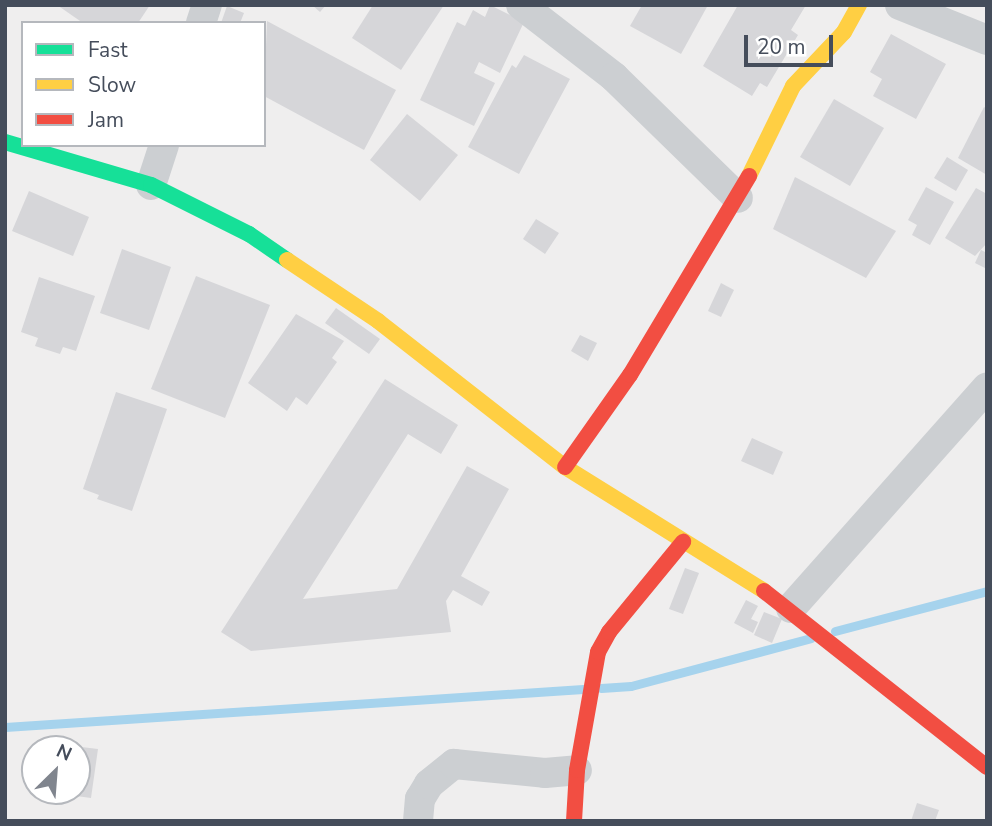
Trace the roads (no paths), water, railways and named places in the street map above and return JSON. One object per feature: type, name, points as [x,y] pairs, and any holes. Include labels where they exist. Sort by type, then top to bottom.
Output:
[{"type":"street","points":[[521,5],[604,69],[738,198]]},
{"type":"street","points":[[565,467],[630,374],[738,198],[793,86],[844,32],[859,5]]},
{"type":"street","points":[[900,5],[987,40]]},
{"type":"street","points":[[22,147],[151,185],[249,234],[378,321],[565,467],[791,608],[860,660],[987,768]]},
{"type":"street","points":[[151,185],[163,147]]},
{"type":"street","points":[[791,608],[987,387]]},
{"type":"street","points":[[574,821],[577,770],[598,652],[609,632],[683,542]]},
{"type":"street","points":[[418,821],[420,799],[429,784],[454,764],[545,773],[577,770]]},
{"type":"waterway","points":[[835,631],[987,591]]},
{"type":"waterway","points":[[601,688],[631,686],[811,638]]},
{"type":"waterway","points":[[5,727],[583,689]]}]
